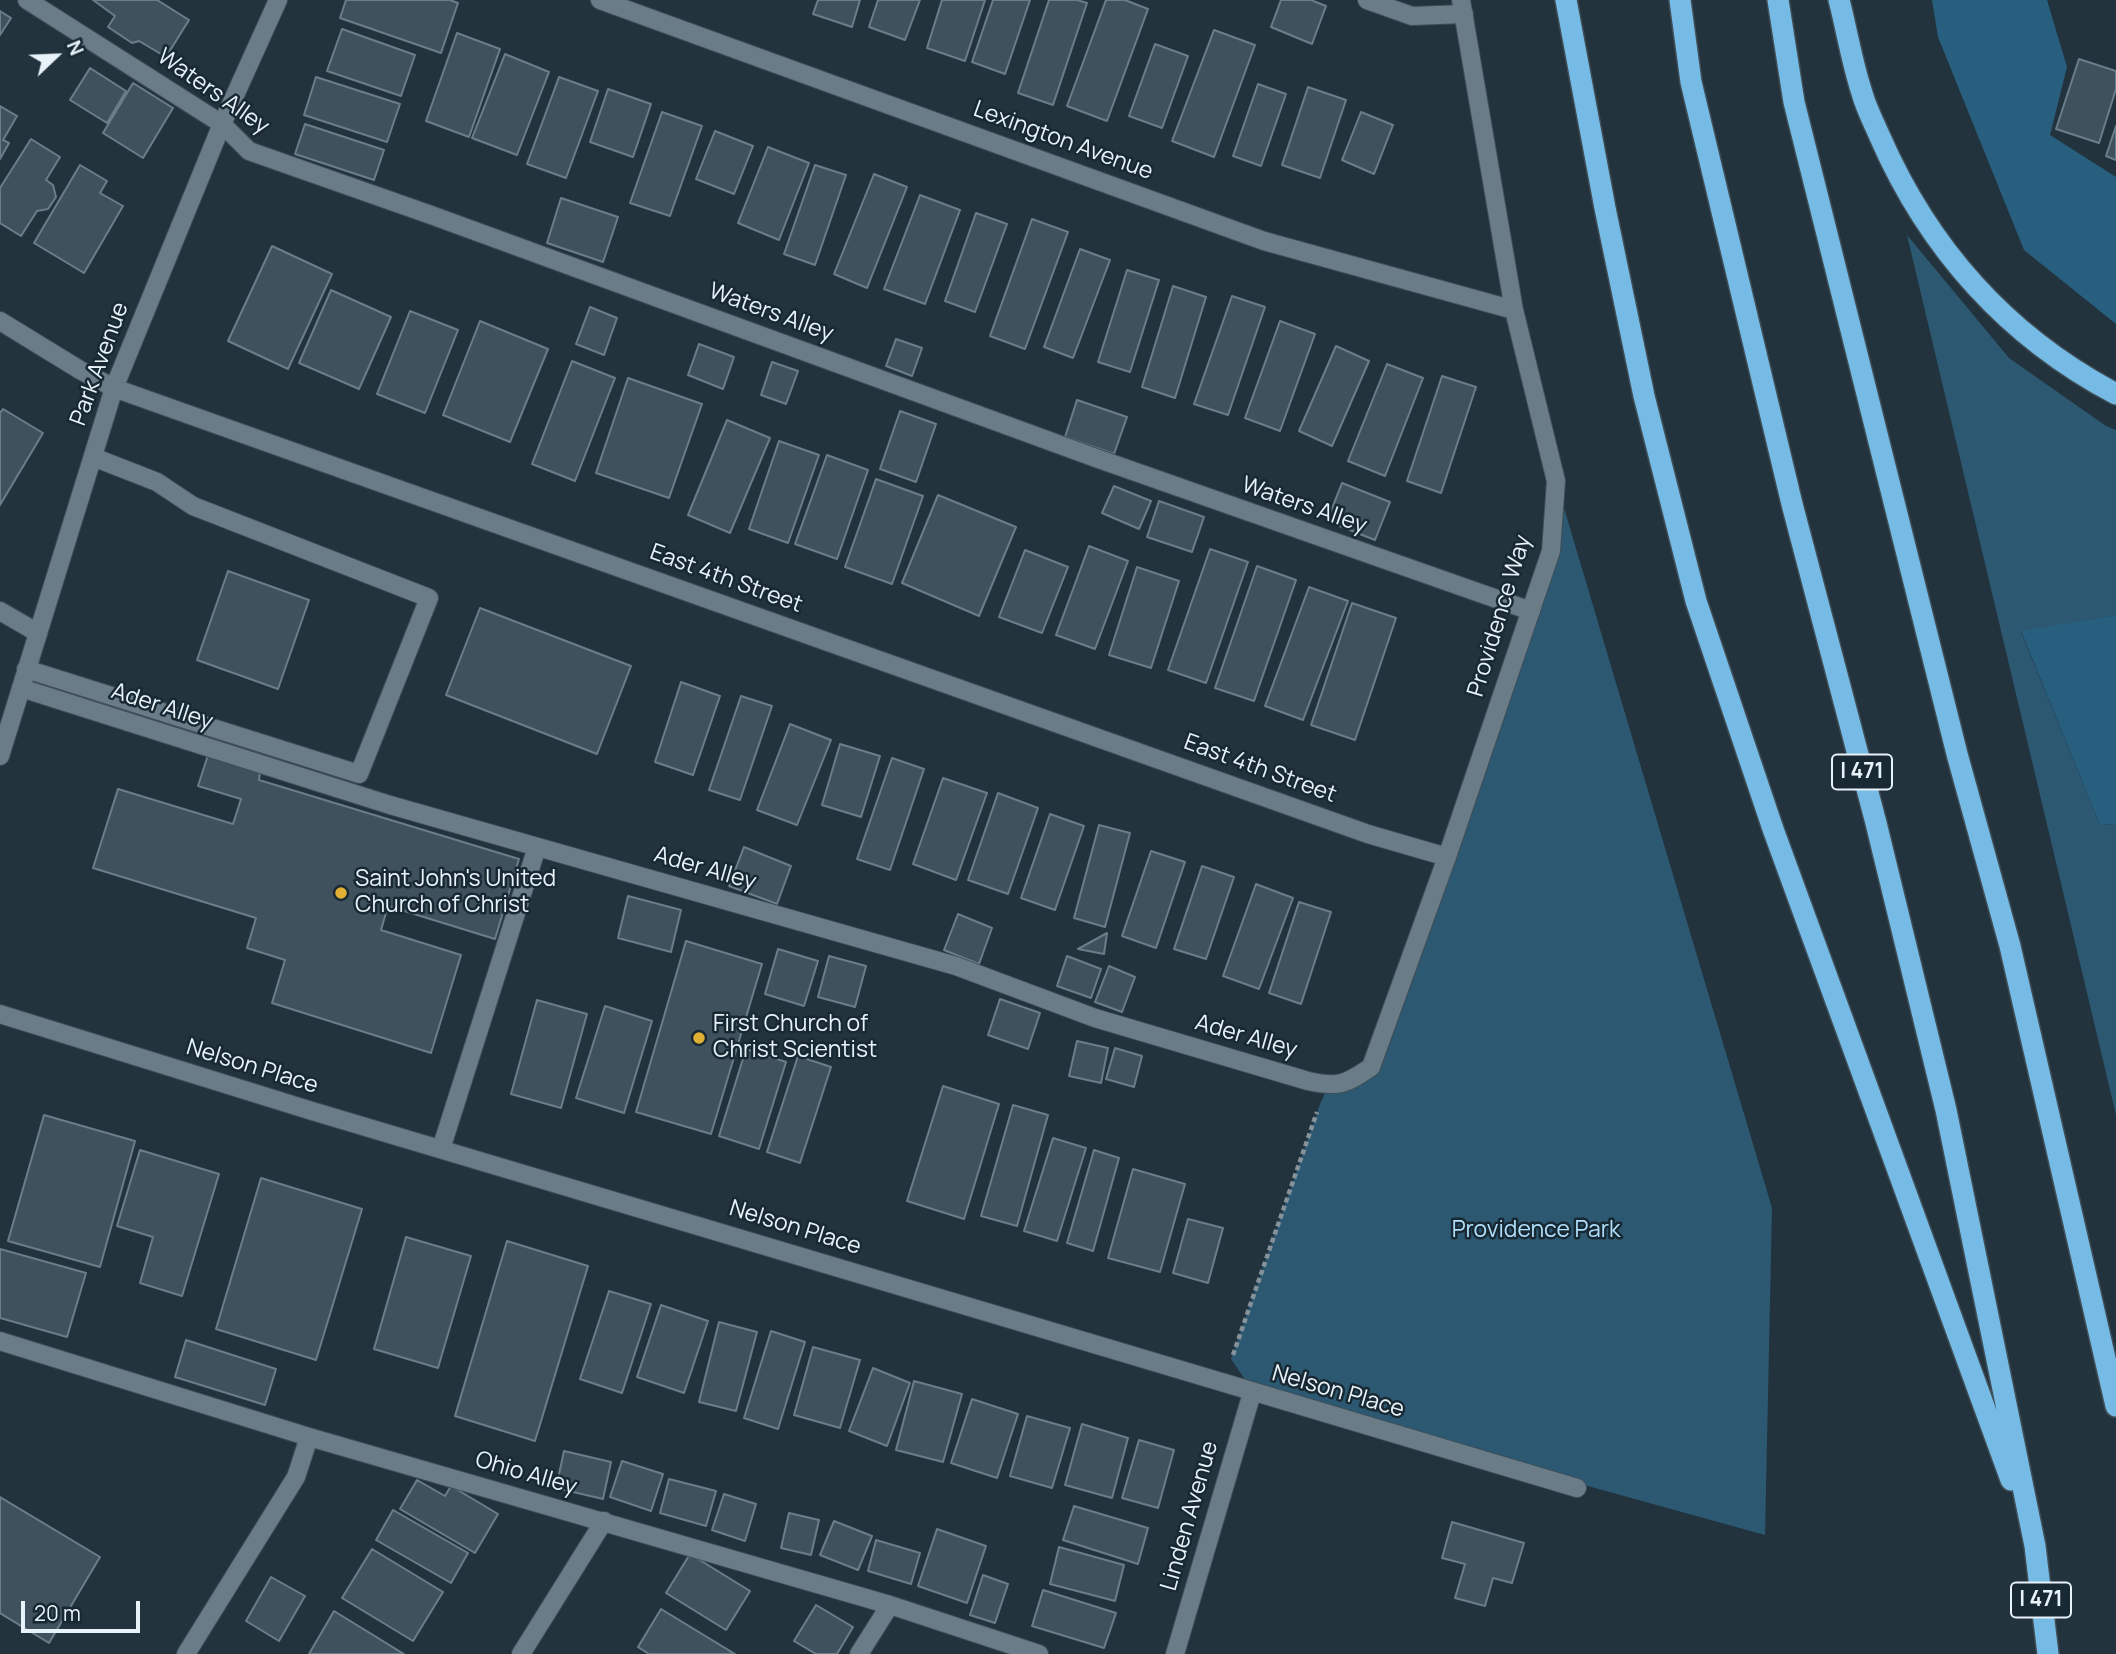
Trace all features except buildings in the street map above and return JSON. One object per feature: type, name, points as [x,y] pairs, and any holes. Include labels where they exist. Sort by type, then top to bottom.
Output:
[{"type":"highway","points":[[1566,0],[1644,396],[1696,601],[1773,829],[2035,1546]]},
{"type":"highway","name":"I 471","points":[[1680,0],[1694,95],[1792,504],[1876,823],[1946,1110],[2035,1546],[2048,1654]]},
{"type":"highway","points":[[1778,0],[1794,102],[1957,754],[2026,1011],[2116,1406]]},
{"type":"highway","points":[[1839,0],[1862,94],[1896,174],[1940,245],[1978,291],[2041,348],[2116,394]]},
{"type":"street","name":"Waters Alley","points":[[27,0],[222,124],[249,151],[457,224],[1109,463],[1531,611]]},
{"type":"street","name":"Park Avenue","points":[[0,756],[114,388],[222,124],[278,0]]},
{"type":"street","name":"Lexington Avenue","points":[[600,0],[1264,241],[1514,310]]},
{"type":"street","points":[[1367,0],[1412,16],[1463,7]]},
{"type":"street","name":"Providence Way","points":[[1329,1086],[1342,1085],[1371,1067],[1447,857],[1551,551],[1556,481],[1514,310],[1463,7]]},
{"type":"street","name":"East 4th Street","points":[[0,321],[114,388],[1368,834],[1447,857]]},
{"type":"street","points":[[26,669],[359,774],[429,598],[193,506],[157,482],[93,457]]},
{"type":"street","points":[[0,611],[38,633]]},
{"type":"street","name":"Ader Alley","points":[[21,688],[268,767],[537,847],[956,966],[1095,1018],[1329,1086]]},
{"type":"street","points":[[441,1149],[537,847]]},
{"type":"street","name":"Nelson Place","points":[[0,1014],[1252,1393],[1577,1488]]},
{"type":"street","name":"Ohio Alley","points":[[0,1342],[309,1437],[890,1605],[1039,1654]]},
{"type":"street","name":"Linden Avenue","points":[[1175,1654],[1252,1393]]},
{"type":"street","points":[[186,1654],[296,1477],[309,1437]]},
{"type":"street","points":[[521,1654],[604,1521]]},
{"type":"street","points":[[859,1654],[890,1605]]},
{"type":"path","points":[[1252,1393],[1231,1359],[1320,1104],[1329,1086]]},
{"type":"green space","points":[[1907,235],[2009,358],[2106,426],[2116,430],[2116,615],[2021,632],[2100,825],[2116,824],[2116,1115]]},
{"type":"green space","name":"Providence Park","points":[[1556,481],[1772,1208],[1765,1535],[1255,1394],[1231,1359],[1329,1085],[1371,1067],[1551,551]]},
{"type":"shaded area","points":[[1932,0],[2047,0],[2067,67],[2050,135],[2116,177],[2116,324],[2024,250],[1938,37]]},
{"type":"shaded area","points":[[2116,615],[2116,824],[2100,825],[2021,631]]},
{"type":"place","name":"Saint John's United Church of Christ","points":[[341,893]]},
{"type":"place","name":"First Church of Christ Scientist","points":[[699,1038]]}]
